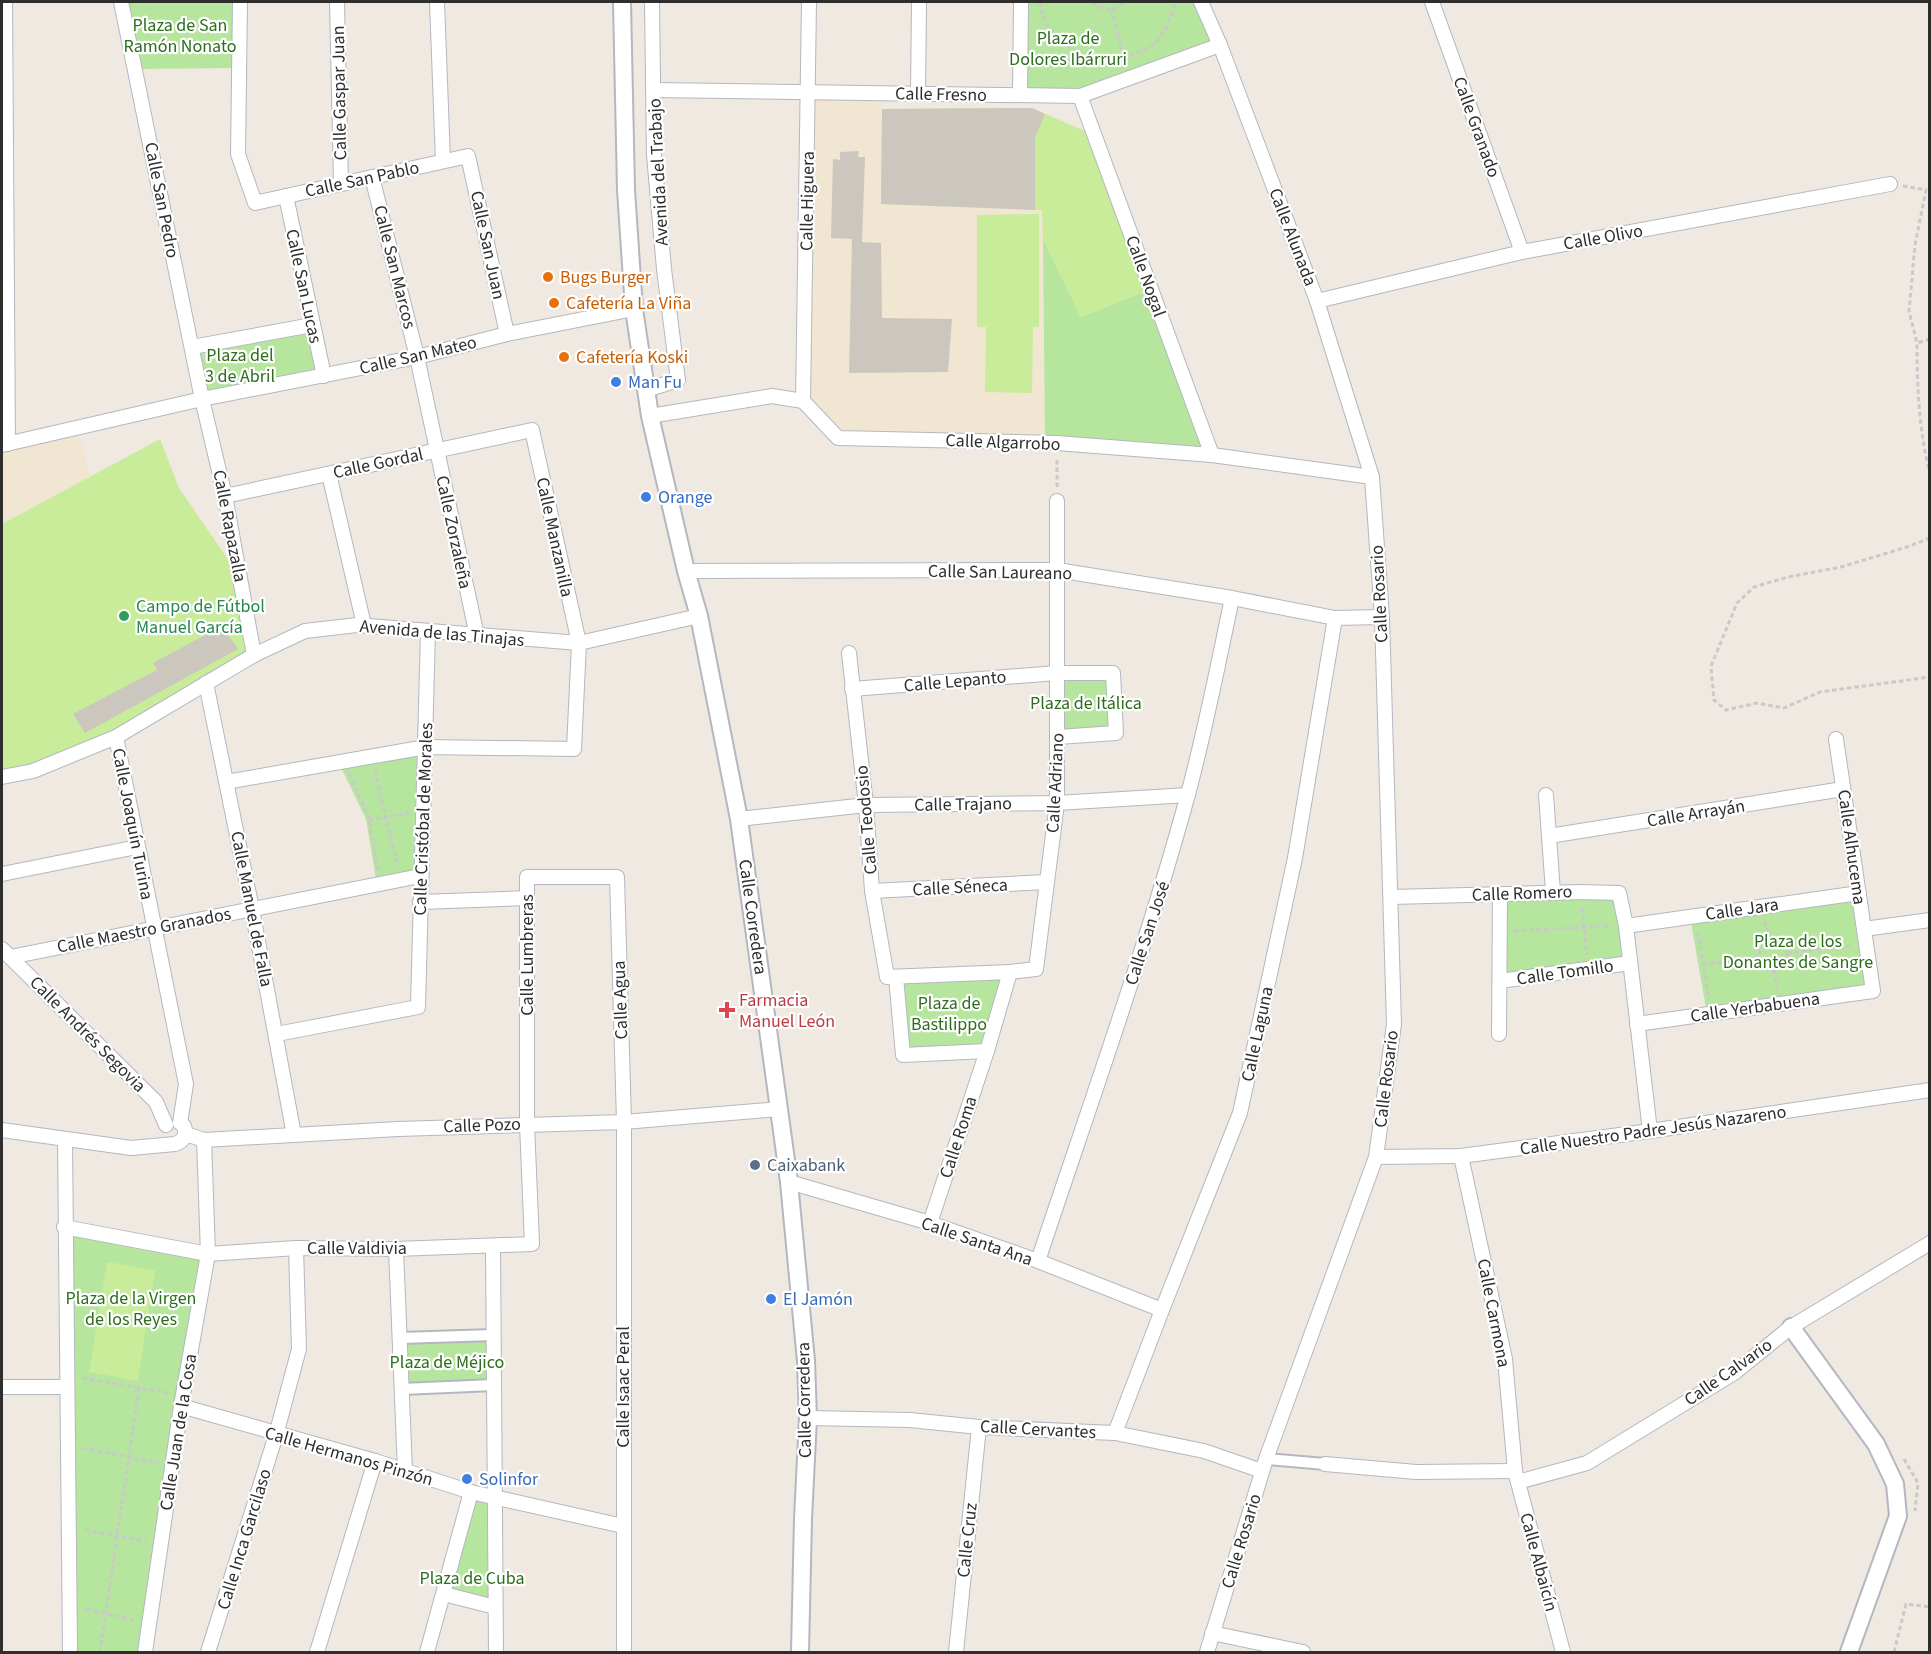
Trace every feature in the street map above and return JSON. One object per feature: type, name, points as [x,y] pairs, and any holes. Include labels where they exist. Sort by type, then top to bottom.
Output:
[{"type":"street","points":[[5,2],[5,445]]},
{"type":"street","name":"Calle San Pedro","points":[[121,2],[202,399]]},
{"type":"street","name":"Calle San Pablo","points":[[240,2],[238,154],[255,203],[468,156]]},
{"type":"street","name":"Calle Gaspar Juan","points":[[337,2],[341,184]]},
{"type":"street","points":[[437,2],[443,161]]},
{"type":"street","name":"Avenida del Trabajo","points":[[622,2],[626,190],[634,309],[650,416],[686,571],[699,616]]},
{"type":"street","name":"Avenida del Trabajo","points":[[646,390],[678,380],[663,257],[654,155],[652,2]]},
{"type":"street","name":"Calle Higuera","points":[[803,400],[809,2]]},
{"type":"street","points":[[918,93],[919,2]]},
{"type":"street","points":[[1020,94],[1021,2]]},
{"type":"street","name":"Calle Alunada","points":[[1201,2],[1220,45],[1317,302],[1372,477]]},
{"type":"street","name":"Calle Granado","points":[[1432,2],[1522,252]]},
{"type":"street","name":"Calle Fresno","points":[[653,90],[1080,96],[1220,45]]},
{"type":"street","name":"Calle Nogal","points":[[1080,96],[1212,455]]},
{"type":"street","name":"Calle San Juan","points":[[468,156],[507,334]]},
{"type":"street","name":"Calle San Marcos","points":[[372,177],[417,357]]},
{"type":"street","name":"Calle Olivo","points":[[1317,302],[1522,252],[1890,184]]},
{"type":"street","name":"Calle San Lucas","points":[[286,196],[324,376]]},
{"type":"street","name":"Calle San Mateo","points":[[5,445],[202,399],[417,357],[507,334],[634,309]]},
{"type":"street","points":[[192,347],[312,325]]},
{"type":"street","name":"Calle Zorzaleña","points":[[417,357],[477,636]]},
{"type":"street","points":[[650,416],[772,396],[803,400]]},
{"type":"street","name":"Calle Rapazalla","points":[[202,399],[225,496],[254,655]]},
{"type":"street","name":"Calle Algarrobo","points":[[803,400],[838,438],[1057,443],[1212,455],[1372,477]]},
{"type":"street","name":"Calle Gordal","points":[[225,496],[532,430]]},
{"type":"street","name":"Calle Manzanilla","points":[[426,747],[574,748],[579,643],[532,430]]},
{"type":"street","points":[[329,474],[364,625]]},
{"type":"street","name":"Calle Rosario","points":[[1207,1653],[1264,1465],[1376,1157],[1394,1024],[1382,617],[1372,477]]},
{"type":"street","name":"Calle Adriano","points":[[1010,972],[1036,969],[1057,803],[1057,501]]},
{"type":"street","name":"Calle San Laureano","points":[[686,571],[1056,570],[1232,598],[1335,618],[1382,617]]},
{"type":"street","name":"Calle San José","points":[[1038,1261],[1154,915],[1188,795],[1213,692],[1232,598]]},
{"type":"street","name":"Avenida de las Tinajas","points":[[2,777],[33,771],[116,736],[254,655],[305,631],[357,624],[579,643],[699,616]]},
{"type":"street","name":"Calle Corredera","points":[[699,616],[739,819],[789,1182],[806,1361],[808,1418],[803,1519],[801,1653]]},
{"type":"street","name":"Calle Laguna","points":[[1115,1433],[1240,1113],[1295,858],[1335,618]]},
{"type":"street","name":"Calle Cristóbal de Morales","points":[[277,1034],[418,1007],[428,631]]},
{"type":"street","name":"Calle Teodosio","points":[[849,653],[866,805],[872,891],[886,976],[896,977]]},
{"type":"street","points":[[1057,673],[1113,672],[1116,733],[1058,737]]},
{"type":"street","name":"Calle Lepanto","points":[[852,689],[1057,673]]},
{"type":"street","name":"Calle Manuel de Falla","points":[[206,683],[277,1034],[294,1135]]},
{"type":"street","name":"Calle Joaquín Turina","points":[[116,736],[186,1084],[173,1131]]},
{"type":"street","name":"Calle Alhucema","points":[[1836,739],[1873,991]]},
{"type":"street","points":[[226,782],[426,747]]},
{"type":"street","name":"Calle Arrayán","points":[[1549,836],[1843,789]]},
{"type":"street","name":"Calle Trajano","points":[[739,819],[866,805],[1057,803],[1188,795]]},
{"type":"street","points":[[1546,795],[1553,892]]},
{"type":"street","points":[[2,874],[137,847]]},
{"type":"street","name":"Calle Maestro Granados","points":[[6,953],[154,929],[420,876]]},
{"type":"street","name":"Calle Lumbreras","points":[[527,1124],[527,877],[616,877]]},
{"type":"street","name":"Calle Agua","points":[[616,877],[624,1122]]},
{"type":"street","name":"Calle Séneca","points":[[872,891],[1047,882]]},
{"type":"street","name":"Calle Romero","points":[[1391,897],[1553,892],[1619,893],[1626,926]]},
{"type":"street","name":"Calle Jara","points":[[1626,926],[1859,893]]},
{"type":"street","points":[[1499,1034],[1500,894]]},
{"type":"street","points":[[420,902],[527,898]]},
{"type":"street","points":[[1864,928],[1929,920]]},
{"type":"street","points":[[1626,926],[1650,1131]]},
{"type":"street","name":"Calle Andrés Segovia","points":[[6,953],[156,1102],[173,1131]]},
{"type":"street","name":"Calle Tomillo","points":[[1500,981],[1630,963]]},
{"type":"street","points":[[1010,972],[987,1051],[903,1055],[896,977],[1010,972]]},
{"type":"street","name":"Calle Yerbabuena","points":[[1637,1024],[1873,991]]},
{"type":"street","name":"Calle Roma","points":[[930,1223],[987,1051]]},
{"type":"street","name":"Calle Nuestro Padre Jesús Nazareno","points":[[1376,1157],[1461,1156],[1929,1090]]},
{"type":"street","name":"Calle Pozo","points":[[173,1131],[204,1140],[527,1124],[624,1122],[779,1109]]},
{"type":"street","name":"Calle Isaac Peral","points":[[624,1122],[624,1653]]},
{"type":"street","name":"Calle Valdivia","points":[[64,1227],[208,1254],[296,1248],[396,1249],[532,1244],[527,1124]]},
{"type":"street","points":[[2,1130],[131,1148],[173,1131]]},
{"type":"street","points":[[65,1139],[64,1227],[70,1653]]},
{"type":"street","name":"Calle Juan de la Cosa","points":[[145,1653],[181,1401],[208,1254],[204,1140]]},
{"type":"street","name":"Calle Carmona","points":[[1461,1156],[1505,1359],[1516,1477]]},
{"type":"street","name":"Calle Santa Ana","points":[[789,1182],[930,1223],[1038,1261],[1162,1310]]},
{"type":"street","name":"Calle Calvario","points":[[1325,1464],[1416,1472],[1516,1477],[1587,1463],[1734,1373],[1791,1327],[1929,1244]]},
{"type":"street","points":[[493,1247],[495,1653]]},
{"type":"street","name":"Calle Inca Garcilaso","points":[[208,1653],[276,1434],[299,1349],[296,1248]]},
{"type":"street","points":[[396,1249],[405,1471]]},
{"type":"street","points":[[1791,1327],[1876,1444],[1895,1484],[1898,1516],[1849,1653]]},
{"type":"street","points":[[400,1338],[493,1335]]},
{"type":"street","points":[[2,1387],[66,1381]]},
{"type":"street","points":[[402,1389],[494,1385]]},
{"type":"street","name":"Calle Hermanos Pinzón","points":[[181,1401],[276,1434],[375,1461],[471,1492],[623,1526]]},
{"type":"street","name":"Calle Cervantes","points":[[808,1418],[910,1420],[1115,1433],[1264,1465]]},
{"type":"street","name":"Calle Cruz","points":[[956,1653],[979,1426]]},
{"type":"street","points":[[317,1653],[375,1461]]},
{"type":"street","points":[[1264,1465],[1325,1464]]},
{"type":"street","name":"Calle Albaicín","points":[[1516,1477],[1563,1653]]},
{"type":"street","points":[[427,1653],[471,1492]]},
{"type":"street","points":[[444,1594],[495,1607]]},
{"type":"street","points":[[1212,1634],[1303,1653]]},
{"type":"path","points":[[1040,2],[1041,13],[1051,30],[1066,46],[1083,56],[1107,61],[1124,59],[1154,44],[1167,27],[1176,2]]},
{"type":"path","points":[[1093,2],[1101,8],[1112,9],[1123,2]]},
{"type":"path","points":[[1112,9],[1128,79]]},
{"type":"path","points":[[1890,184],[1928,190],[1915,245],[1909,311],[1917,343],[1917,375],[1923,445],[1929,474]]},
{"type":"path","points":[[1917,343],[1929,339]]},
{"type":"path","points":[[1057,443],[1057,501]]},
{"type":"path","points":[[1929,538],[1906,548],[1841,567],[1788,577],[1754,587],[1737,603],[1711,666],[1714,700],[1726,710],[1757,703],[1784,708],[1820,692],[1929,677]]},
{"type":"path","points":[[372,756],[401,880]]},
{"type":"path","points":[[343,762],[369,820],[380,884]]},
{"type":"path","points":[[369,820],[423,811]]},
{"type":"path","points":[[1580,892],[1589,969]]},
{"type":"path","points":[[1762,907],[1769,942]]},
{"type":"path","points":[[1695,916],[1712,1013]]},
{"type":"path","points":[[1500,932],[1626,926]]},
{"type":"path","points":[[1769,942],[1778,943],[1787,953],[1783,966],[1774,970],[1766,968],[1759,957],[1761,948],[1769,942]]},
{"type":"path","points":[[1787,953],[1866,944]]},
{"type":"path","points":[[1703,965],[1759,957]]},
{"type":"path","points":[[66,1381],[139,1388],[181,1401]]},
{"type":"path","points":[[100,1653],[139,1388]]},
{"type":"path","points":[[67,1444],[172,1466]]},
{"type":"path","points":[[68,1527],[160,1544]]},
{"type":"path","points":[[1894,1653],[1906,1604],[1929,1607]]},
{"type":"path","points":[[69,1605],[149,1624]]},
{"type":"shaded area","points":[[809,92],[881,93],[881,204],[1043,210],[1045,442],[838,438],[803,401]]},
{"type":"shaded area","points":[[77,428],[90,477],[2,524],[2,445]]},
{"type":"green space","name":"Plaza de San Ramón Nonato","points":[[121,2],[240,2],[239,68],[135,69]]},
{"type":"green space","name":"Plaza de Dolores Ibárruri","points":[[1021,2],[1201,2],[1220,45],[1080,96],[1020,95]]},
{"type":"green space","points":[[1032,108],[1094,135],[1151,289],[1081,317],[1043,239],[1042,210],[881,204],[882,109]]},
{"type":"green space","points":[[1039,214],[1039,327],[1033,327],[1032,393],[985,392],[986,327],[977,327],[977,215]]},
{"type":"green space","points":[[1043,239],[1081,317],[1151,289],[1212,455],[1045,442]]},
{"type":"green space","name":"Plaza del 3 de Abril","points":[[312,325],[324,376],[202,399],[192,347]]},
{"type":"green space","name":"Campo de Fútbol Manuel García","points":[[160,439],[179,488],[240,577],[254,655],[116,737],[2,777],[2,524]]},
{"type":"green space","name":"Plaza de Itálica","points":[[1057,673],[1113,673],[1116,733],[1058,737]]},
{"type":"green space","points":[[426,747],[420,876],[377,885],[366,819],[339,763]]},
{"type":"green space","points":[[1619,893],[1630,963],[1500,981],[1500,894]]},
{"type":"green space","name":"Plaza de los Donantes de Sangre","points":[[1859,893],[1873,991],[1707,1014],[1690,917]]},
{"type":"green space","name":"Plaza de Bastilippo","points":[[1010,972],[987,1051],[903,1055],[896,977]]},
{"type":"green space","name":"Plaza de la Virgen de los Reyes","points":[[64,1227],[208,1254],[145,1652],[70,1652]]},
{"type":"green space","points":[[107,1262],[155,1270],[138,1381],[89,1372]]},
{"type":"green space","name":"Plaza de Méjico","points":[[493,1335],[494,1385],[402,1389],[400,1338]]},
{"type":"green space","name":"Plaza de Cuba","points":[[471,1492],[494,1498],[495,1607],[444,1594]]},
{"type":"building","points":[[1032,108],[1045,114],[1035,138],[1035,210],[881,204],[882,109]]},
{"type":"building","points":[[859,151],[858,157],[865,157],[862,242],[881,243],[882,318],[952,319],[948,372],[849,373],[852,239],[831,238],[833,159],[840,160],[840,152]]},
{"type":"building","points":[[222,626],[238,649],[85,733],[73,714],[157,670],[153,663]]},
{"type":"place","name":"Bugs Burger","points":[[548,277]]},
{"type":"place","name":"Cafetería La Viña","points":[[554,303]]},
{"type":"place","name":"Cafetería Koski","points":[[564,357]]},
{"type":"place","name":"Man Fu","points":[[616,382]]},
{"type":"place","name":"Orange","points":[[646,497]]},
{"type":"place","name":"Campo de Fútbol Manuel García","points":[[124,616]]},
{"type":"place","name":"Farmacia Manuel León","points":[[727,1010]]},
{"type":"place","name":"Caixabank","points":[[755,1165]]},
{"type":"place","name":"El Jamón","points":[[771,1299]]},
{"type":"place","name":"Solinfor","points":[[467,1479]]}]
